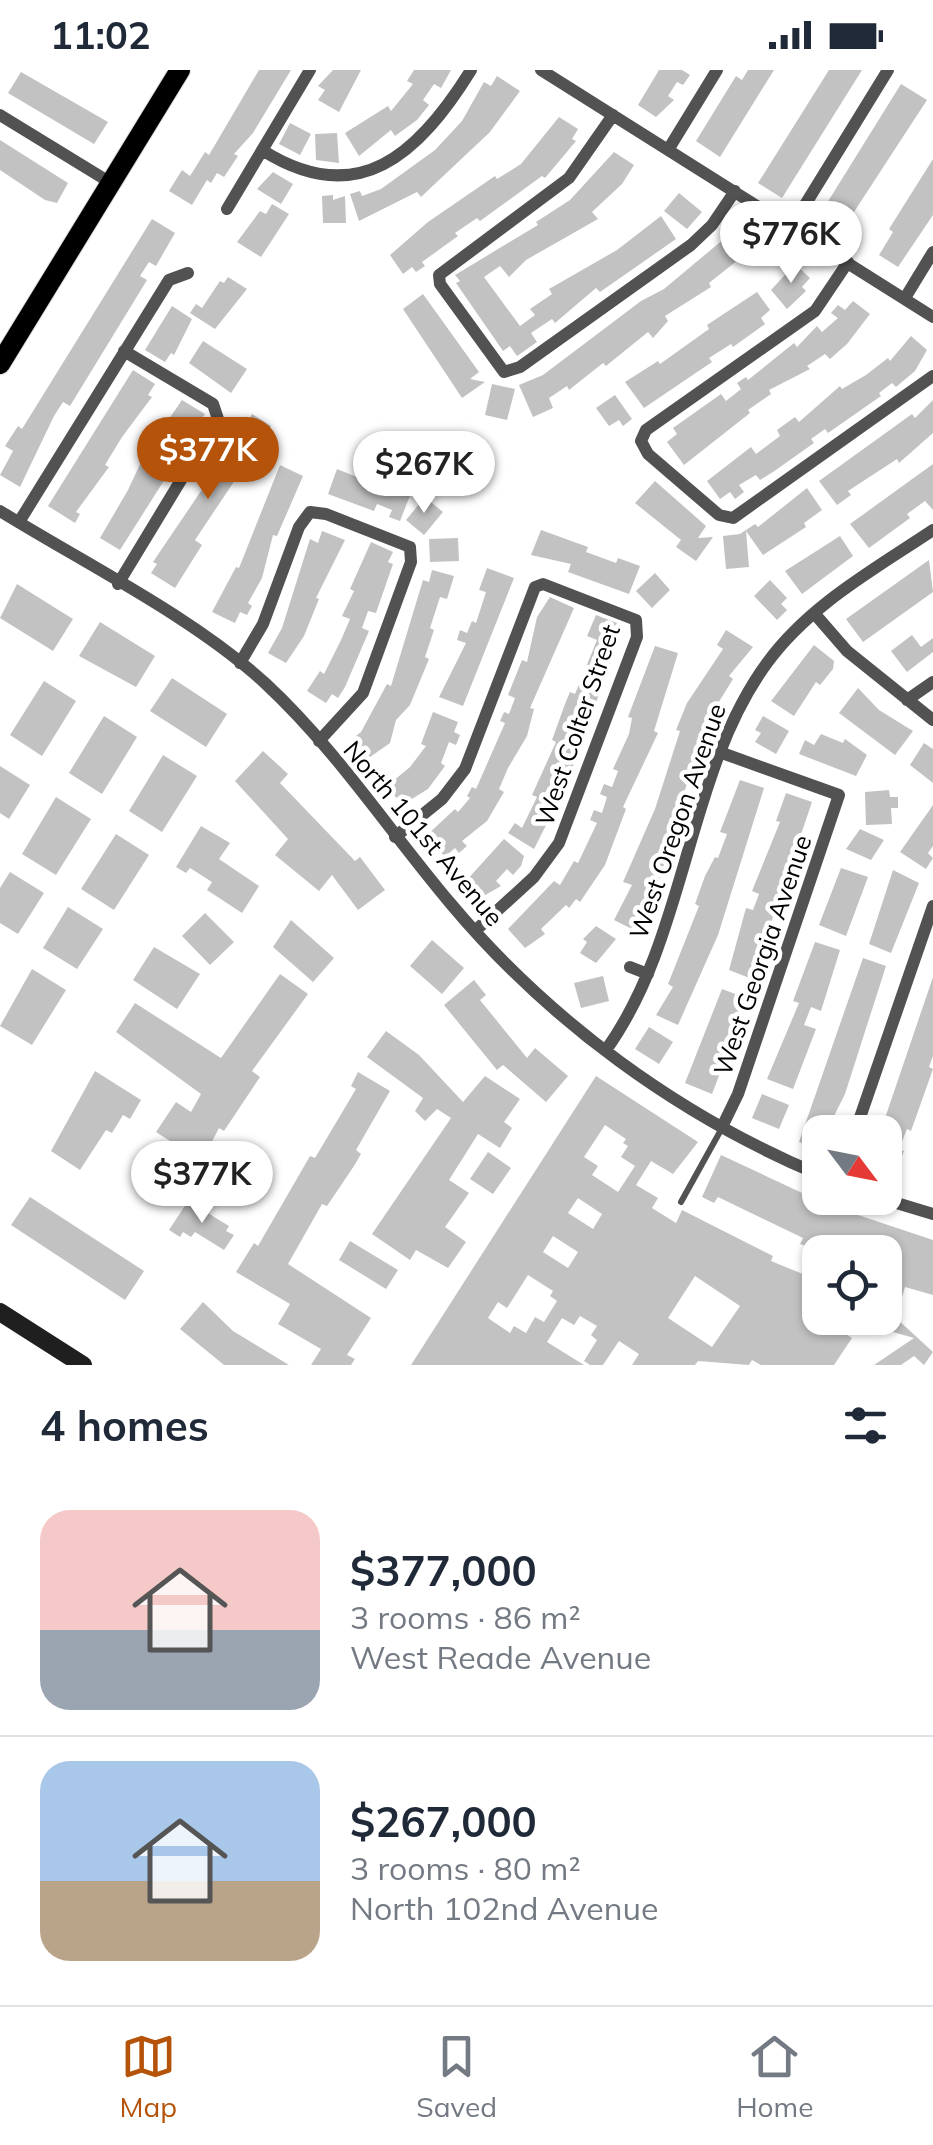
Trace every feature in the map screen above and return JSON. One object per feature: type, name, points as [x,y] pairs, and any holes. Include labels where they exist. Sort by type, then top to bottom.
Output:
[{"type":"main road","points":[[0,364],[180,70]]},
{"type":"main road","points":[[0,1312],[84,1365]]},
{"type":"street","points":[[226,209],[310,70]]},
{"type":"street","points":[[262,150],[302,174],[324,178],[365,172],[435,122],[472,70]]},
{"type":"street","points":[[668,150],[717,70]]},
{"type":"street","points":[[792,226],[888,70]]},
{"type":"street","points":[[547,72],[933,316]]},
{"type":"street","points":[[0,115],[111,182]]},
{"type":"street","points":[[613,115],[569,178],[439,275],[440,284],[504,372],[520,367],[691,245],[712,225],[734,191]]},
{"type":"street","points":[[904,298],[933,252]]},
{"type":"street","points":[[848,262],[814,311],[650,426],[642,442],[648,454],[726,518],[740,514],[933,376]]},
{"type":"street","points":[[19,522],[168,280],[188,274]]},
{"type":"street","points":[[118,584],[216,427],[218,414],[212,404],[124,352]]},
{"type":"street","name":"North 101st Avenue","points":[[0,510],[240,663],[268,686],[319,741],[475,931],[535,992],[606,1050],[722,1127],[802,1166]]},
{"type":"street","points":[[240,663],[258,636],[299,526],[310,512],[326,514],[410,547],[411,562],[363,692],[319,741]]},
{"type":"street","name":"West Oregon Avenue","points":[[606,1050],[632,1010],[648,974],[722,753],[741,705],[766,664],[814,613],[933,530]]},
{"type":"street","name":"West Colter Street","points":[[395,837],[442,800],[465,769],[534,586],[542,584],[636,620],[637,637],[567,829],[534,877],[475,931]]},
{"type":"street","points":[[814,613],[847,651],[933,720]]},
{"type":"street","points":[[907,700],[933,682]]},
{"type":"street","name":"West Georgia Avenue","points":[[722,753],[840,795],[738,1094],[722,1127]]},
{"type":"street","points":[[861,1115],[933,906]]},
{"type":"street","name":"West Oregon Avenue","points":[[630,967],[648,974]]},
{"type":"street","points":[[902,1205],[933,1214]]},
{"type":"lane","points":[[681,1202],[722,1127]]},
{"type":"building","points":[[259,70],[291,70],[253,133],[234,154],[238,156],[224,177],[217,173],[211,183],[207,180],[192,205],[169,191],[182,170],[190,176],[205,152],[209,155]]},
{"type":"building","points":[[333,70],[361,70],[339,112],[318,100],[325,90],[318,86]]},
{"type":"building","points":[[414,70],[451,70],[441,88],[434,84],[423,100],[429,105],[417,120],[395,136],[391,130],[359,156],[345,133],[388,106],[391,111],[413,84],[407,81]]},
{"type":"building","points":[[659,70],[682,70],[690,75],[683,85],[677,82],[668,96],[674,100],[656,117],[638,105]]},
{"type":"building","points":[[748,70],[774,70],[720,157],[696,141],[736,76],[742,80]]},
{"type":"building","points":[[829,70],[862,70],[782,198],[758,183]]},
{"type":"building","points":[[21,72],[108,122],[94,144],[8,93]]},
{"type":"building","points":[[497,76],[520,91],[490,132],[421,197],[417,192],[359,221],[350,194],[360,191],[362,196],[381,189],[435,150],[462,121],[484,82],[491,86]]},
{"type":"building","points":[[901,84],[927,100],[852,215],[856,217],[844,236],[823,224],[828,215],[822,211]]},
{"type":"building","points":[[559,117],[578,129],[572,139],[576,141],[545,178],[542,176],[480,221],[477,218],[455,233],[458,236],[422,262],[425,266],[416,272],[412,267],[403,274],[390,255],[428,222],[495,176],[497,179],[521,164]]},
{"type":"building","points":[[290,123],[311,134],[300,155],[279,144]]},
{"type":"building","points":[[337,133],[339,163],[316,160],[315,134]]},
{"type":"building","points":[[0,140],[68,183],[57,203],[45,200],[0,170]]},
{"type":"building","points":[[614,152],[634,165],[622,184],[592,212],[598,219],[526,260],[509,277],[500,266],[484,277],[520,326],[535,315],[530,309],[552,294],[549,289],[617,250],[661,216],[676,239],[600,292],[596,288],[555,323],[552,319],[531,333],[537,342],[517,356],[510,346],[503,351],[456,283],[460,281],[455,275],[538,225],[536,222],[570,200]]},
{"type":"building","points":[[933,159],[933,215],[898,267],[879,255],[893,232],[889,229]]},
{"type":"building","points":[[273,172],[293,184],[281,204],[257,189]]},
{"type":"building","points":[[679,193],[702,212],[687,229],[664,211]]},
{"type":"building","points":[[333,195],[333,200],[345,196],[346,223],[323,223],[322,196]]},
{"type":"building","points":[[272,204],[289,214],[261,257],[237,242],[260,211],[266,214]]},
{"type":"building","points":[[152,219],[175,233],[156,266],[149,262],[140,276],[147,280],[70,406],[63,402],[54,416],[20,487],[0,475],[13,451],[5,446],[18,426],[22,429]]},
{"type":"building","points":[[737,228],[757,246],[741,264],[738,260],[709,283],[711,287],[665,316],[668,321],[653,338],[648,332],[606,366],[603,363],[569,390],[567,386],[549,398],[553,408],[533,417],[519,385],[543,375],[641,301],[664,289]]},
{"type":"building","points":[[795,264],[810,278],[802,287],[806,291],[787,309],[771,290]]},
{"type":"building","points":[[228,277],[247,289],[215,329],[190,313],[196,304],[202,308],[220,281],[224,283]]},
{"type":"building","points":[[757,292],[770,310],[761,318],[765,324],[733,347],[731,344],[709,358],[712,362],[644,408],[625,382],[658,361],[660,364],[709,329],[707,325]]},
{"type":"building","points":[[423,294],[479,372],[470,379],[485,382],[462,398],[403,309]]},
{"type":"building","points":[[853,301],[870,314],[847,344],[830,359],[825,354],[807,366],[810,369],[769,390],[771,394],[748,410],[750,413],[684,465],[667,442],[677,434],[673,428],[721,394],[726,401],[741,389],[737,383],[746,377],[748,380],[794,343],[797,347],[817,326],[822,332],[838,318],[831,313],[838,305],[845,310]]},
{"type":"building","points":[[172,306],[192,319],[174,355],[171,353],[165,362],[145,350]]},
{"type":"building","points":[[911,336],[927,350],[915,371],[896,387],[892,383],[879,393],[881,396],[828,433],[825,429],[811,439],[814,443],[773,472],[760,480],[756,475],[739,485],[744,492],[735,499],[730,492],[720,499],[707,481],[751,447],[756,454],[780,436],[777,430],[795,417],[799,422],[840,386],[842,389],[866,375],[888,358],[890,361]]},
{"type":"building","points":[[203,341],[247,369],[231,393],[189,363]]},
{"type":"building","points":[[133,370],[155,384],[148,395],[152,397],[76,512],[80,514],[75,523],[48,506]]},
{"type":"building","points":[[492,384],[515,389],[507,420],[485,415]]},
{"type":"building","points":[[615,395],[632,419],[623,426],[619,420],[609,426],[596,408]]},
{"type":"building","points":[[182,400],[205,414],[165,467],[170,471],[120,550],[100,538],[128,490],[143,458],[139,455],[147,443],[151,445]]},
{"type":"building","points":[[933,400],[933,433],[899,463],[897,459],[848,491],[851,495],[837,505],[819,481],[912,414],[915,418]]},
{"type":"building","points":[[252,414],[271,426],[195,540],[202,545],[175,588],[151,573],[157,564],[153,562],[224,457],[219,454],[239,421],[246,425]]},
{"type":"building","points":[[933,464],[933,510],[925,501],[907,514],[910,518],[869,548],[850,524]]},
{"type":"building","points":[[280,465],[303,476],[277,536],[273,535],[262,578],[248,603],[252,606],[247,615],[240,612],[235,623],[212,612],[236,567],[239,568]]},
{"type":"building","points":[[337,469],[387,489],[389,485],[411,493],[400,521],[389,517],[392,510],[377,504],[374,511],[328,494]]},
{"type":"building","points":[[655,481],[706,526],[698,538],[713,537],[696,561],[676,547],[681,540],[635,503]]},
{"type":"building","points":[[807,488],[822,510],[804,523],[806,527],[763,555],[746,531],[749,567],[726,569],[723,536],[740,534],[755,524],[758,527]]},
{"type":"building","points":[[425,497],[443,512],[424,535],[406,520]]},
{"type":"building","points":[[541,530],[588,547],[586,552],[616,563],[618,558],[640,566],[629,594],[568,572],[571,564],[531,555]]},
{"type":"building","points":[[322,531],[345,540],[316,598],[319,599],[304,636],[286,663],[268,653],[282,628],[310,539],[318,543]]},
{"type":"building","points":[[840,536],[853,556],[802,594],[785,571]]},
{"type":"building","points":[[458,538],[459,561],[430,562],[429,539]]},
{"type":"building","points":[[371,542],[393,552],[388,562],[393,564],[376,613],[368,611],[362,628],[369,631],[345,687],[338,698],[332,694],[326,703],[307,691],[320,671],[324,674],[341,640],[350,619],[342,616],[354,591],[350,589]]},
{"type":"building","points":[[929,560],[933,592],[863,642],[846,619]]},
{"type":"building","points":[[487,568],[514,578],[463,706],[439,697],[466,643],[457,640],[460,630],[467,633],[472,621],[476,623],[486,592],[479,590]]},
{"type":"building","points":[[432,570],[454,576],[447,599],[440,597],[430,628],[434,630],[425,657],[429,659],[410,705],[396,720],[390,743],[370,757],[351,740],[361,732],[387,684],[391,686],[423,580],[429,582]]},
{"type":"building","points":[[655,573],[670,590],[652,608],[636,591]]},
{"type":"building","points":[[770,580],[787,598],[781,604],[787,610],[777,620],[754,596]]},
{"type":"building","points":[[17,584],[73,619],[53,651],[0,618]]},
{"type":"building","points":[[550,597],[574,608],[530,708],[534,709],[527,736],[508,768],[499,789],[504,792],[487,821],[462,841],[467,846],[459,853],[455,848],[445,857],[426,836],[455,809],[458,812],[470,798],[467,796],[472,787],[476,789],[505,723],[500,721],[504,712],[509,714],[515,698],[508,695],[522,660],[527,662],[537,617]]},
{"type":"building","points":[[596,615],[617,623],[612,634],[620,637],[583,738],[576,735],[570,751],[577,754],[567,784],[534,849],[508,833],[515,823],[522,828],[537,797],[532,795],[556,742],[552,740],[565,704],[570,692],[575,694],[597,640],[587,636]]},
{"type":"building","points":[[100,622],[155,656],[136,687],[79,656]]},
{"type":"building","points":[[726,630],[753,647],[729,676],[733,679],[712,713],[668,838],[672,839],[650,908],[638,932],[614,920],[632,885],[623,882],[655,809],[687,703],[723,649],[717,645]]},
{"type":"building","points":[[912,635],[921,647],[933,638],[933,652],[907,672],[891,651]]},
{"type":"building","points":[[814,645],[834,661],[833,669],[820,685],[816,682],[794,716],[771,701]]},
{"type":"building","points":[[655,646],[678,653],[654,731],[658,733],[623,807],[626,809],[605,865],[580,902],[576,899],[569,908],[566,905],[541,929],[545,934],[525,948],[508,929],[554,881],[560,885],[574,861],[578,863],[597,823],[590,820],[594,810],[602,813],[607,797],[600,794],[604,784],[612,787],[618,771],[613,769],[629,734],[632,718],[628,717]]},
{"type":"building","points":[[172,678],[227,714],[206,747],[150,711]]},
{"type":"building","points":[[44,681],[76,701],[42,756],[10,735]]},
{"type":"building","points":[[858,688],[879,710],[913,731],[895,755],[839,713]]},
{"type":"building","points":[[433,712],[458,722],[454,732],[460,735],[456,745],[449,742],[441,763],[445,766],[428,789],[402,805],[387,786],[410,767],[426,746],[421,744]]},
{"type":"building","points":[[104,716],[137,737],[102,794],[69,773]]},
{"type":"building","points":[[763,716],[789,731],[776,754],[755,742],[761,733],[755,730]]},
{"type":"building","points":[[821,734],[843,743],[845,739],[867,755],[856,776],[799,754],[805,740],[814,745]]},
{"type":"building","points":[[924,743],[933,749],[933,783],[910,765]]},
{"type":"building","points":[[263,751],[288,774],[280,783],[355,861],[360,857],[385,890],[358,910],[332,875],[319,891],[275,855],[288,839],[235,781]]},
{"type":"building","points":[[163,755],[197,776],[162,832],[129,811]]},
{"type":"building","points":[[0,766],[30,785],[9,819],[0,813]]},
{"type":"building","points":[[740,780],[764,788],[718,935],[678,1025],[656,1015],[673,987],[668,984],[699,906],[695,904],[705,876],[715,857],[718,858],[727,834],[720,832]]},
{"type":"building","points":[[889,790],[890,797],[898,797],[898,808],[891,808],[892,824],[866,825],[865,792]]},
{"type":"building","points":[[786,793],[812,802],[752,979],[729,970],[746,908],[753,910],[759,894],[752,891],[780,822],[776,821]]},
{"type":"building","points":[[56,797],[91,819],[56,875],[22,854]]},
{"type":"building","points":[[933,805],[933,846],[928,853],[933,858],[926,869],[900,852]]},
{"type":"building","points":[[201,826],[230,843],[219,859],[259,886],[242,913],[207,890],[212,882],[190,868],[186,873],[176,867]]},
{"type":"building","points":[[860,829],[884,840],[871,860],[846,849]]},
{"type":"building","points":[[116,834],[149,855],[114,910],[81,889]]},
{"type":"building","points":[[504,839],[524,856],[521,866],[513,875],[507,869],[496,881],[501,886],[480,898],[465,882]]},
{"type":"building","points":[[841,868],[868,877],[846,936],[819,925]]},
{"type":"building","points":[[893,870],[919,883],[891,953],[869,944]]},
{"type":"building","points":[[10,872],[44,893],[18,934],[0,923],[0,888]]},
{"type":"building","points":[[68,907],[103,929],[77,969],[43,948]]},
{"type":"building","points":[[205,913],[234,942],[210,965],[182,936]]},
{"type":"building","points":[[291,920],[334,958],[313,982],[273,947]]},
{"type":"building","points":[[596,926],[616,939],[596,963],[580,953],[587,942],[583,939]]},
{"type":"building","points":[[432,940],[464,968],[442,994],[410,966]]},
{"type":"building","points":[[815,942],[840,950],[821,1011],[811,1007],[804,1025],[816,1029],[793,1089],[767,1079],[799,1003],[793,1001]]},
{"type":"building","points":[[154,947],[200,974],[177,1009],[133,980]]},
{"type":"building","points":[[863,958],[886,966],[845,1094],[834,1115],[808,1115]]},
{"type":"building","points":[[32,969],[66,990],[32,1045],[0,1026]]},
{"type":"building","points":[[280,974],[308,994],[252,1071],[260,1077],[224,1131],[219,1128],[188,1188],[157,1170],[173,1143],[156,1132],[176,1102],[191,1112],[201,1094],[116,1032],[135,1003],[221,1058]]},
{"type":"building","points":[[603,976],[609,1001],[581,1008],[574,983]]},
{"type":"building","points":[[933,977],[933,1056],[929,1067],[933,1069],[911,1131],[907,1129],[902,1142],[902,1115],[886,1115]]},
{"type":"building","points":[[474,980],[486,995],[480,1000],[527,1058],[535,1048],[568,1076],[546,1102],[503,1065],[497,1070],[444,1005]]},
{"type":"building","points":[[722,989],[746,998],[727,1037],[733,1039],[712,1094],[685,1083]]},
{"type":"building","points":[[649,1027],[673,1042],[659,1064],[635,1049]]},
{"type":"building","points":[[386,1031],[419,1055],[463,1102],[485,1076],[520,1099],[504,1122],[512,1128],[500,1148],[478,1134],[449,1180],[469,1193],[445,1227],[466,1242],[448,1268],[416,1250],[410,1260],[372,1234],[451,1118],[437,1109],[425,1121],[415,1111],[423,1098],[367,1057]]},
{"type":"building","points":[[95,1071],[141,1100],[130,1119],[123,1115],[112,1133],[106,1130],[80,1170],[51,1151]]},
{"type":"building","points":[[358,1072],[390,1091],[356,1150],[361,1154],[354,1166],[327,1206],[322,1204],[288,1264],[371,1318],[347,1355],[355,1359],[351,1365],[311,1365],[321,1349],[278,1324],[290,1304],[236,1272],[254,1243],[258,1246],[310,1156],[315,1158],[356,1089],[351,1086]]},
{"type":"building","points":[[596,1076],[698,1142],[673,1174],[651,1161],[636,1185],[658,1198],[652,1208],[676,1223],[682,1210],[773,1256],[771,1261],[802,1274],[802,1335],[852,1338],[834,1365],[761,1365],[752,1360],[749,1365],[698,1361],[695,1365],[632,1365],[639,1354],[619,1341],[603,1365],[590,1365],[584,1361],[597,1340],[591,1335],[597,1326],[580,1316],[574,1325],[562,1318],[547,1342],[584,1365],[411,1365]],"holes":[[[605,1125],[626,1139],[623,1143],[628,1146],[621,1157],[635,1166],[618,1192],[592,1175],[598,1166],[584,1157]],[[578,1198],[602,1214],[593,1229],[568,1213]],[[553,1236],[578,1252],[568,1268],[543,1252]],[[528,1275],[553,1291],[550,1296],[557,1301],[544,1322],[535,1317],[526,1333],[514,1326],[510,1333],[488,1318],[498,1302],[507,1308]],[[695,1276],[740,1306],[712,1347],[668,1318]]]},
{"type":"building","points":[[762,1094],[789,1105],[779,1129],[752,1118]]},
{"type":"building","points":[[488,1152],[511,1168],[493,1194],[470,1179]]},
{"type":"building","points":[[721,1155],[802,1193],[802,1215],[858,1215],[933,1240],[933,1295],[905,1287],[902,1297],[902,1235],[802,1238],[718,1197],[714,1203],[702,1197]]},
{"type":"building","points":[[30,1197],[144,1271],[125,1300],[11,1225]]},
{"type":"building","points":[[188,1201],[229,1226],[226,1231],[234,1235],[224,1250],[195,1232],[191,1237],[183,1232],[180,1237],[169,1230]]},
{"type":"building","points":[[350,1241],[398,1270],[386,1289],[339,1260]]},
{"type":"building","points":[[203,1302],[233,1331],[289,1365],[224,1365],[180,1329]]},
{"type":"building","points":[[902,1324],[933,1352],[924,1365],[914,1356],[901,1365],[874,1365],[914,1338],[902,1335]]}]
